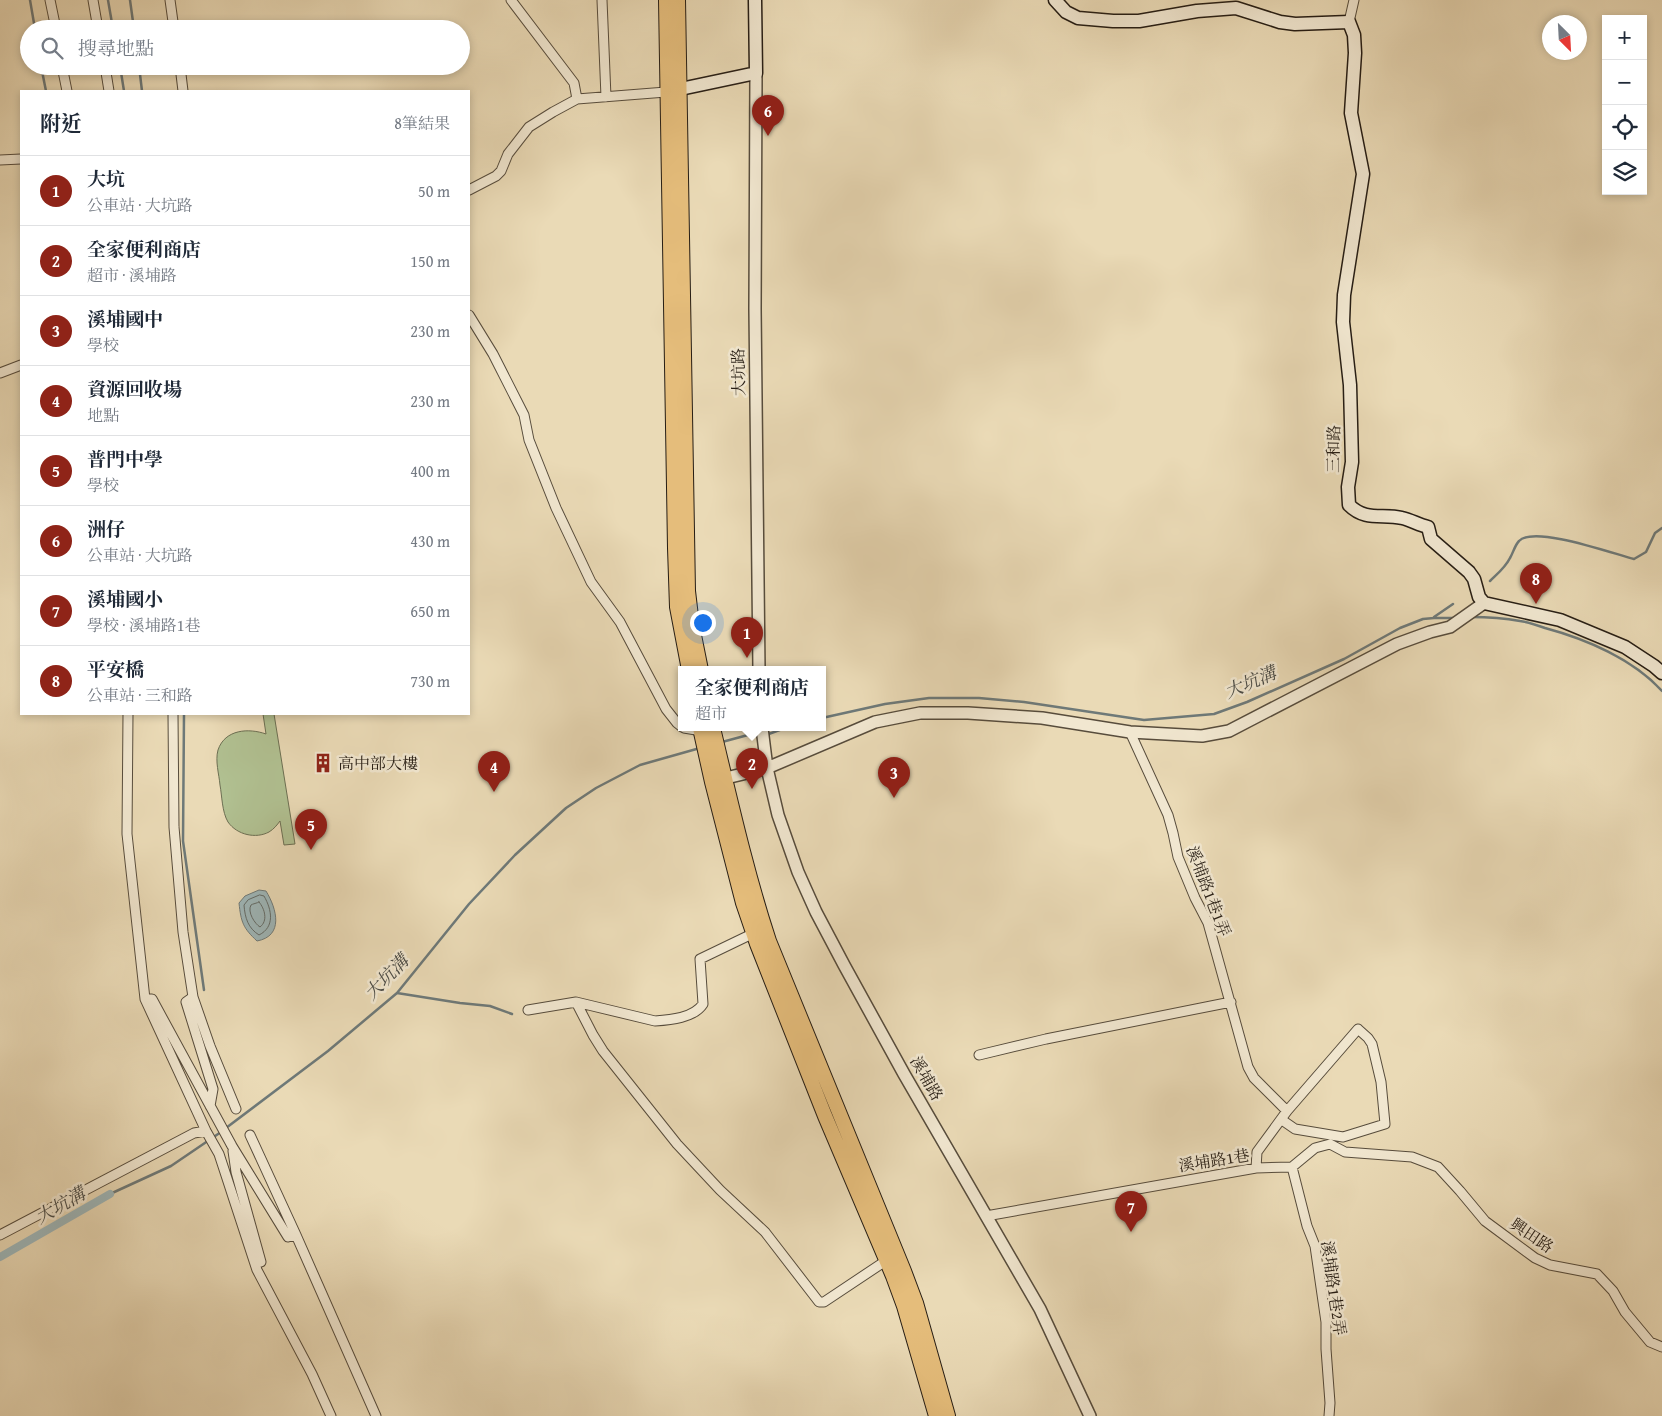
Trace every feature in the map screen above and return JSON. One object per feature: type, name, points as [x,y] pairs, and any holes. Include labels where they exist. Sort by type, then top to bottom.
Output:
[{"type":"main road","points":[[666,0],[672,91],[688,591],[692,625],[700,666]]},
{"type":"main road","points":[[678,0],[672,91],[676,591],[680,626],[688,666]]},
{"type":"main road","name":"大坑路","points":[[755,0],[756,73]]},
{"type":"main road","points":[[1055,0],[1066,12],[1078,18],[1113,21],[1139,21],[1236,8],[1280,22],[1295,24],[1349,22]]},
{"type":"main road","name":"三和路","points":[[1349,22],[1355,44],[1351,113],[1363,174],[1343,322],[1350,385],[1352,462],[1348,487],[1349,505],[1354,511],[1364,514],[1401,518],[1420,526],[1428,527],[1431,539],[1469,572],[1474,579],[1480,606]]},
{"type":"main road","points":[[672,91],[756,73]]},
{"type":"main road","points":[[1480,606],[1560,620],[1625,648],[1662,673]]},
{"type":"main road","points":[[706,731],[743,903],[825,1116],[887,1260],[904,1306],[936,1416]]},
{"type":"main road","points":[[718,781],[769,941],[916,1303],[948,1416]]},
{"type":"street","points":[[50,0],[54,20]]},
{"type":"street","points":[[93,0],[96,20]]},
{"type":"street","points":[[170,0],[173,20]]},
{"type":"street","points":[[512,0],[574,83],[577,99]]},
{"type":"street","points":[[602,0],[606,97]]},
{"type":"street","name":"三和路","points":[[1349,22],[1354,0]]},
{"type":"street","name":"大坑路","points":[[756,73],[755,309],[759,666]]},
{"type":"street","points":[[64,75],[67,90]]},
{"type":"street","points":[[106,75],[109,90]]},
{"type":"street","points":[[181,75],[183,90]]},
{"type":"street","points":[[470,189],[496,176],[501,171],[508,154],[529,127],[577,99],[672,91]]},
{"type":"street","points":[[0,160],[20,159]]},
{"type":"street","points":[[470,317],[493,354],[524,415],[528,440],[556,508],[590,582],[620,622],[666,709],[678,724]]},
{"type":"street","points":[[0,373],[20,365]]},
{"type":"street","points":[[718,781],[767,768],[875,722],[920,713],[968,713],[1042,718],[1130,732],[1202,736],[1229,731],[1397,644],[1450,627],[1480,606]]},
{"type":"street","points":[[128,715],[127,834],[145,999],[206,1131],[219,1154],[258,1270],[312,1374],[331,1416]]},
{"type":"street","points":[[173,715],[174,827],[183,932],[193,997],[210,1046],[236,1109]]},
{"type":"street","name":"溪埔路","points":[[762,731],[767,768],[778,815],[798,872],[816,912],[904,1074],[1040,1309],[1090,1416]]},
{"type":"street","name":"溪埔路1巷1弄","points":[[1130,732],[1168,815],[1178,857],[1208,923],[1248,1067],[1254,1078],[1287,1111]]},
{"type":"street","points":[[528,1010],[576,1002],[654,1021],[689,1015],[699,1010],[703,1004],[700,959],[754,933]]},
{"type":"street","points":[[193,997],[186,1002],[213,1089],[210,1106]]},
{"type":"street","points":[[145,999],[152,999],[232,1146],[288,1237],[296,1235]]},
{"type":"street","points":[[576,1002],[592,1035],[677,1144],[765,1232],[819,1302],[824,1302],[887,1260]]},
{"type":"street","points":[[979,1055],[1046,1039],[1231,1002]]},
{"type":"street","points":[[1256,1168],[1257,1152],[1287,1111],[1358,1029],[1368,1038],[1372,1044],[1381,1082],[1385,1124],[1343,1137],[1296,1129],[1282,1120]]},
{"type":"street","points":[[0,1235],[194,1133],[206,1131]]},
{"type":"street","points":[[250,1135],[376,1416]]},
{"type":"street","name":"興田路","points":[[1292,1167],[1315,1148],[1330,1144],[1345,1152],[1412,1157],[1438,1167],[1485,1221],[1535,1258],[1550,1265],[1597,1274],[1613,1291],[1625,1312],[1650,1342],[1662,1347]]},
{"type":"street","points":[[232,1146],[236,1172],[262,1264],[258,1270]]},
{"type":"street","name":"溪埔路1巷","points":[[986,1216],[1256,1168],[1292,1167]]},
{"type":"street","name":"溪埔路1巷2弄","points":[[1292,1167],[1307,1226],[1315,1246],[1326,1322],[1329,1416]]},
{"type":"green space","points":[[263,715],[274,715],[295,844],[284,845],[280,821],[269,832],[247,835],[236,830],[228,822],[224,814],[217,759],[221,743],[232,734],[238,732],[252,731],[266,734]]},
{"type":"water","points":[[259,890],[266,891],[270,898],[276,921],[275,928],[271,934],[257,941],[244,924],[239,903],[245,896]]},
{"type":"waterway","points":[[30,0],[33,20]]},
{"type":"waterway","points":[[108,0],[111,20]]},
{"type":"waterway","points":[[130,0],[133,20]]},
{"type":"waterway","points":[[43,75],[46,90]]},
{"type":"waterway","points":[[121,75],[124,90]]},
{"type":"waterway","points":[[140,75],[142,90]]},
{"type":"waterway","points":[[1490,581],[1506,565],[1519,541],[1527,537],[1557,538],[1634,559],[1646,552],[1655,533],[1662,528]]},
{"type":"waterway","points":[[1434,617],[1453,604]]},
{"type":"waterway","name":"大坑溝","points":[[1470,617],[1523,621],[1577,638],[1623,660],[1637,669],[1662,691]]},
{"type":"waterway","name":"大坑溝","points":[[826,717],[885,704],[929,698],[979,698],[1024,702],[1144,720],[1214,714],[1247,702],[1344,659],[1400,628],[1423,619],[1457,618]]},
{"type":"waterway","points":[[184,715],[183,841],[204,990]]},
{"type":"waterway","name":"大坑溝","points":[[766,735],[777,731]]},
{"type":"waterway","name":"大坑溝","points":[[722,742],[748,735],[760,736]]},
{"type":"waterway","name":"大坑溝","points":[[226,1128],[328,1051],[397,993],[469,904],[515,855],[566,808],[596,788],[640,765],[700,748]]},
{"type":"waterway","points":[[397,993],[490,1006],[512,1014]]},
{"type":"waterway","name":"大坑溝","points":[[110,1194],[171,1166],[221,1132]]},
{"type":"waterway","name":"大坑溝","points":[[0,1257],[110,1194]]},
{"type":"place","name":"洲仔","points":[[768,136]]},
{"type":"place","name":"平安橋","points":[[1536,604]]},
{"type":"place","name":"大坑","points":[[747,658]]},
{"type":"place","name":"高中部大樓","points":[[323,763]]},
{"type":"place","name":"全家便利商店","points":[[752,789]]},
{"type":"place","name":"資源回收場","points":[[494,792]]},
{"type":"place","name":"溪埔國中","points":[[894,798]]},
{"type":"place","name":"普門中學","points":[[311,850]]},
{"type":"place","name":"溪埔國小","points":[[1131,1232]]}]
